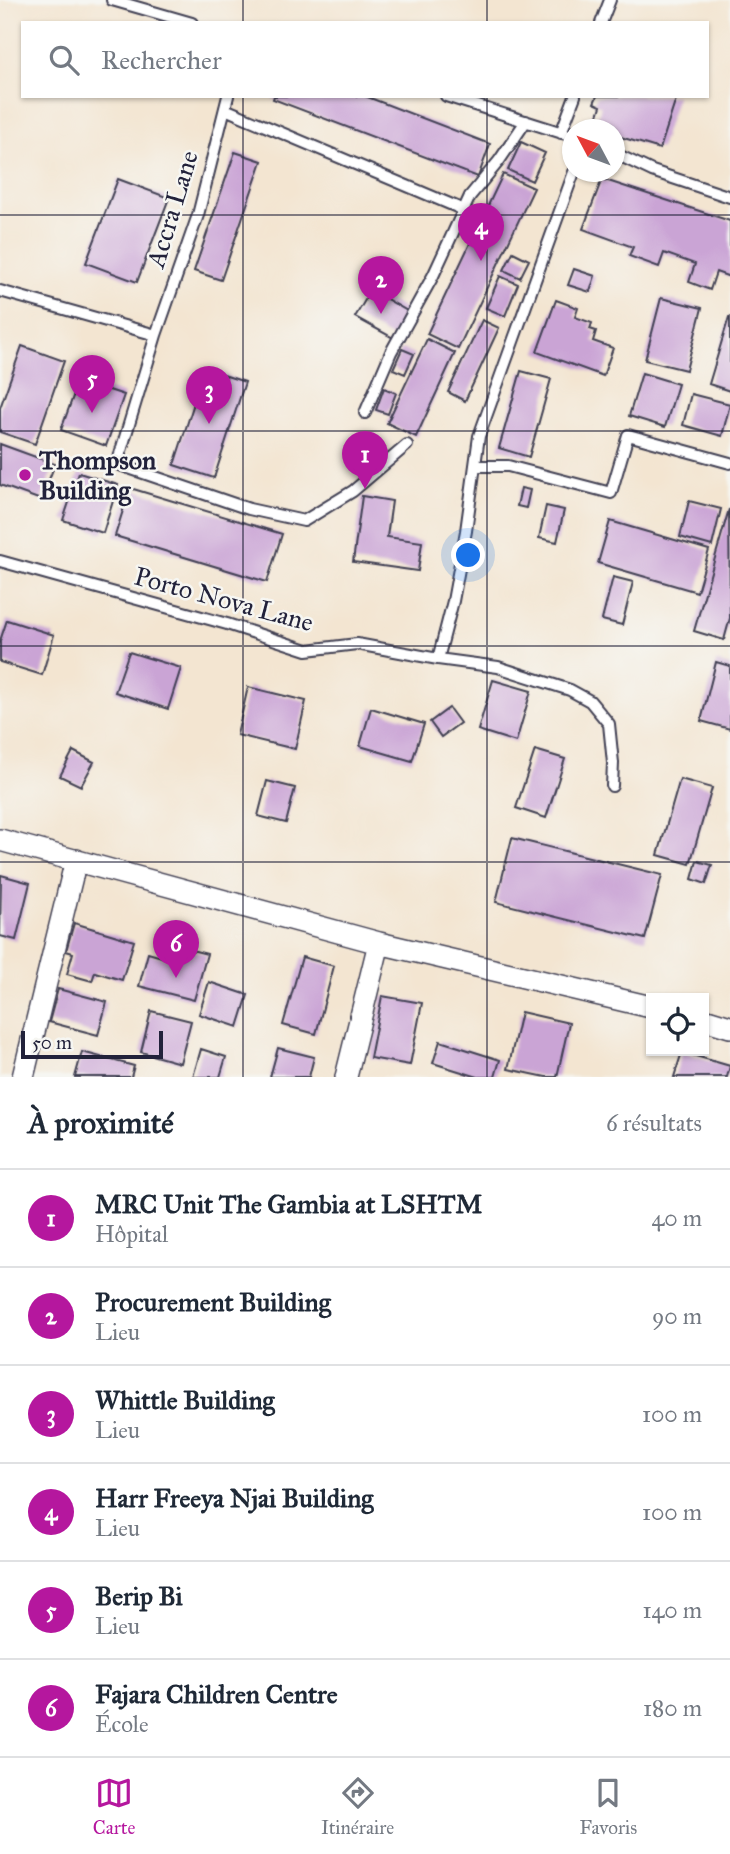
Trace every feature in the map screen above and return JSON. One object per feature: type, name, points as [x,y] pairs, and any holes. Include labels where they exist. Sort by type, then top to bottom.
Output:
[{"type":"street","points":[[0,840],[379,943],[646,1006]]},
{"type":"street","points":[[23,1077],[76,860]]},
{"type":"street","points":[[346,1077],[379,943]]},
{"type":"street","points":[[709,1021],[730,1027]]},
{"type":"lane","points":[[112,0],[185,21]]},
{"type":"lane","points":[[602,21],[610,0]]},
{"type":"lane","name":"Accra Lane","points":[[228,98],[198,215],[156,335],[117,464],[249,509],[304,521],[353,491],[407,445]]},
{"type":"lane","points":[[452,98],[562,132]]},
{"type":"lane","points":[[570,119],[575,98]]},
{"type":"lane","points":[[225,109],[464,210]]},
{"type":"lane","points":[[365,413],[391,352],[433,276],[470,196],[499,161],[526,121]]},
{"type":"lane","points":[[625,158],[652,171],[730,197]]},
{"type":"lane","points":[[438,659],[466,531],[479,436],[570,182]]},
{"type":"lane","points":[[0,291],[156,335]]},
{"type":"lane","points":[[475,467],[508,466],[611,493],[628,435],[730,463]]},
{"type":"lane","name":"Porto Nova Lane","points":[[0,561],[227,624],[307,650],[357,644],[498,667],[570,690],[590,701],[609,724],[613,763],[612,786]]},
{"type":"building","points":[[370,98],[490,144],[478,177],[273,99]]},
{"type":"building","points":[[596,98],[676,98],[660,149],[625,138],[625,119],[597,119],[601,106],[594,103]]},
{"type":"building","points":[[521,142],[545,153],[532,181],[508,170]]},
{"type":"building","points":[[235,152],[262,161],[221,280],[194,271]]},
{"type":"building","points":[[503,174],[534,188],[458,349],[427,334]]},
{"type":"building","points":[[118,179],[169,198],[137,282],[86,263]]},
{"type":"building","points":[[601,182],[611,182],[730,221],[730,277],[716,272],[710,290],[689,282],[695,264],[664,253],[659,267],[629,256],[633,247],[583,229]]},
{"type":"building","points":[[513,252],[529,260],[520,278],[504,270]]},
{"type":"building","points":[[574,269],[595,276],[590,292],[568,285]]},
{"type":"building","points":[[500,276],[518,284],[505,316],[486,308]]},
{"type":"building","points":[[371,290],[407,311],[393,338],[355,317]]},
{"type":"building","points":[[661,298],[702,308],[686,370],[645,360]]},
{"type":"building","points":[[556,300],[578,308],[575,317],[592,323],[590,329],[596,331],[593,341],[613,348],[603,376],[537,352]]},
{"type":"building","points":[[730,317],[730,391],[709,384]]},
{"type":"building","points":[[482,320],[499,328],[465,401],[448,392]]},
{"type":"building","points":[[427,339],[455,353],[416,437],[387,423]]},
{"type":"building","points":[[22,346],[64,361],[35,444],[0,432],[0,408]]},
{"type":"building","points":[[402,349],[414,354],[405,374],[393,369]]},
{"type":"building","points":[[205,369],[245,382],[214,478],[174,465]]},
{"type":"building","points":[[521,371],[551,379],[529,457],[499,448]]},
{"type":"building","points":[[642,373],[678,384],[665,427],[629,416]]},
{"type":"building","points":[[79,380],[124,395],[106,446],[61,430]]},
{"type":"building","points":[[384,388],[396,393],[388,414],[376,410]]},
{"type":"building","points":[[691,394],[730,404],[722,436],[683,425]]},
{"type":"building","name":"Thompson Building","points":[[0,444],[55,464],[41,500],[0,485]]},
{"type":"building","points":[[79,473],[118,485],[103,533],[63,520]]},
{"type":"building","points":[[130,488],[282,534],[267,582],[115,536]]},
{"type":"building","points":[[521,488],[530,490],[526,508],[517,506]]},
{"type":"building","points":[[362,496],[392,501],[387,537],[422,542],[418,571],[353,562]]},
{"type":"building","points":[[689,501],[721,509],[712,546],[680,537]]},
{"type":"building","points":[[546,506],[564,510],[557,542],[539,538]]},
{"type":"building","points":[[729,509],[730,618],[724,640],[694,631]]},
{"type":"building","points":[[610,521],[709,550],[697,592],[598,563]]},
{"type":"building","points":[[613,577],[633,582],[622,625],[602,620]]},
{"type":"building","points":[[7,620],[54,635],[42,675],[0,662],[0,641]]},
{"type":"building","points":[[129,652],[181,668],[168,709],[115,692]]},
{"type":"building","points":[[716,662],[730,666],[730,729],[701,721]]},
{"type":"building","points":[[493,680],[531,691],[516,742],[478,730]]},
{"type":"building","points":[[248,687],[306,701],[295,749],[237,735]]},
{"type":"building","points":[[371,708],[424,724],[412,761],[360,746]]},
{"type":"building","points":[[449,708],[460,723],[441,737],[430,722]]},
{"type":"building","points":[[535,750],[565,759],[546,818],[516,808]]},
{"type":"building","points":[[73,751],[94,762],[81,786],[60,776]]},
{"type":"building","points":[[680,779],[712,788],[690,864],[658,855]]},
{"type":"building","points":[[267,781],[295,788],[286,823],[258,816]]},
{"type":"building","points":[[512,838],[662,875],[645,939],[496,902]]},
{"type":"building","points":[[697,861],[712,865],[706,884],[692,879]]},
{"type":"building","points":[[1,875],[30,883],[16,940],[0,936]]},
{"type":"building","points":[[74,923],[134,941],[122,980],[95,972],[92,981],[67,974],[73,953],[66,951]]},
{"type":"building","points":[[176,946],[207,954],[194,1000],[139,986],[148,953],[172,960]]},
{"type":"building","points":[[302,957],[334,966],[316,1034],[283,1025]]},
{"type":"building","points":[[209,982],[248,995],[238,1027],[199,1014]]},
{"type":"building","points":[[58,989],[107,1002],[98,1035],[49,1022]]},
{"type":"building","points":[[382,996],[422,1003],[410,1065],[370,1058]]},
{"type":"building","points":[[151,1011],[191,1021],[180,1063],[141,1052]]},
{"type":"building","points":[[521,1012],[569,1023],[557,1077],[508,1069]]},
{"type":"building","points":[[440,1041],[500,1060],[495,1077],[478,1077],[433,1063]]},
{"type":"building","points":[[278,1048],[314,1057],[309,1077],[270,1077]]},
{"type":"building","points":[[201,1049],[226,1057],[220,1077],[193,1077]]},
{"type":"building","points":[[82,1052],[134,1066],[131,1077],[75,1077]]},
{"type":"building","points":[[681,1056],[696,1056],[730,1066],[727,1077],[674,1077]]},
{"type":"place","name":"Harr Freeya Njai Building","points":[[481,261]]},
{"type":"place","name":"Procurement Building","points":[[381,314]]},
{"type":"place","name":"Berip Bi","points":[[92,413]]},
{"type":"place","name":"Whittle Building","points":[[209,424]]},
{"type":"place","name":"Thompson Building","points":[[25,475]]},
{"type":"place","name":"MRC Unit The Gambia at LSHTM","points":[[365,489]]},
{"type":"place","name":"Fajara Children Centre","points":[[176,978]]}]
